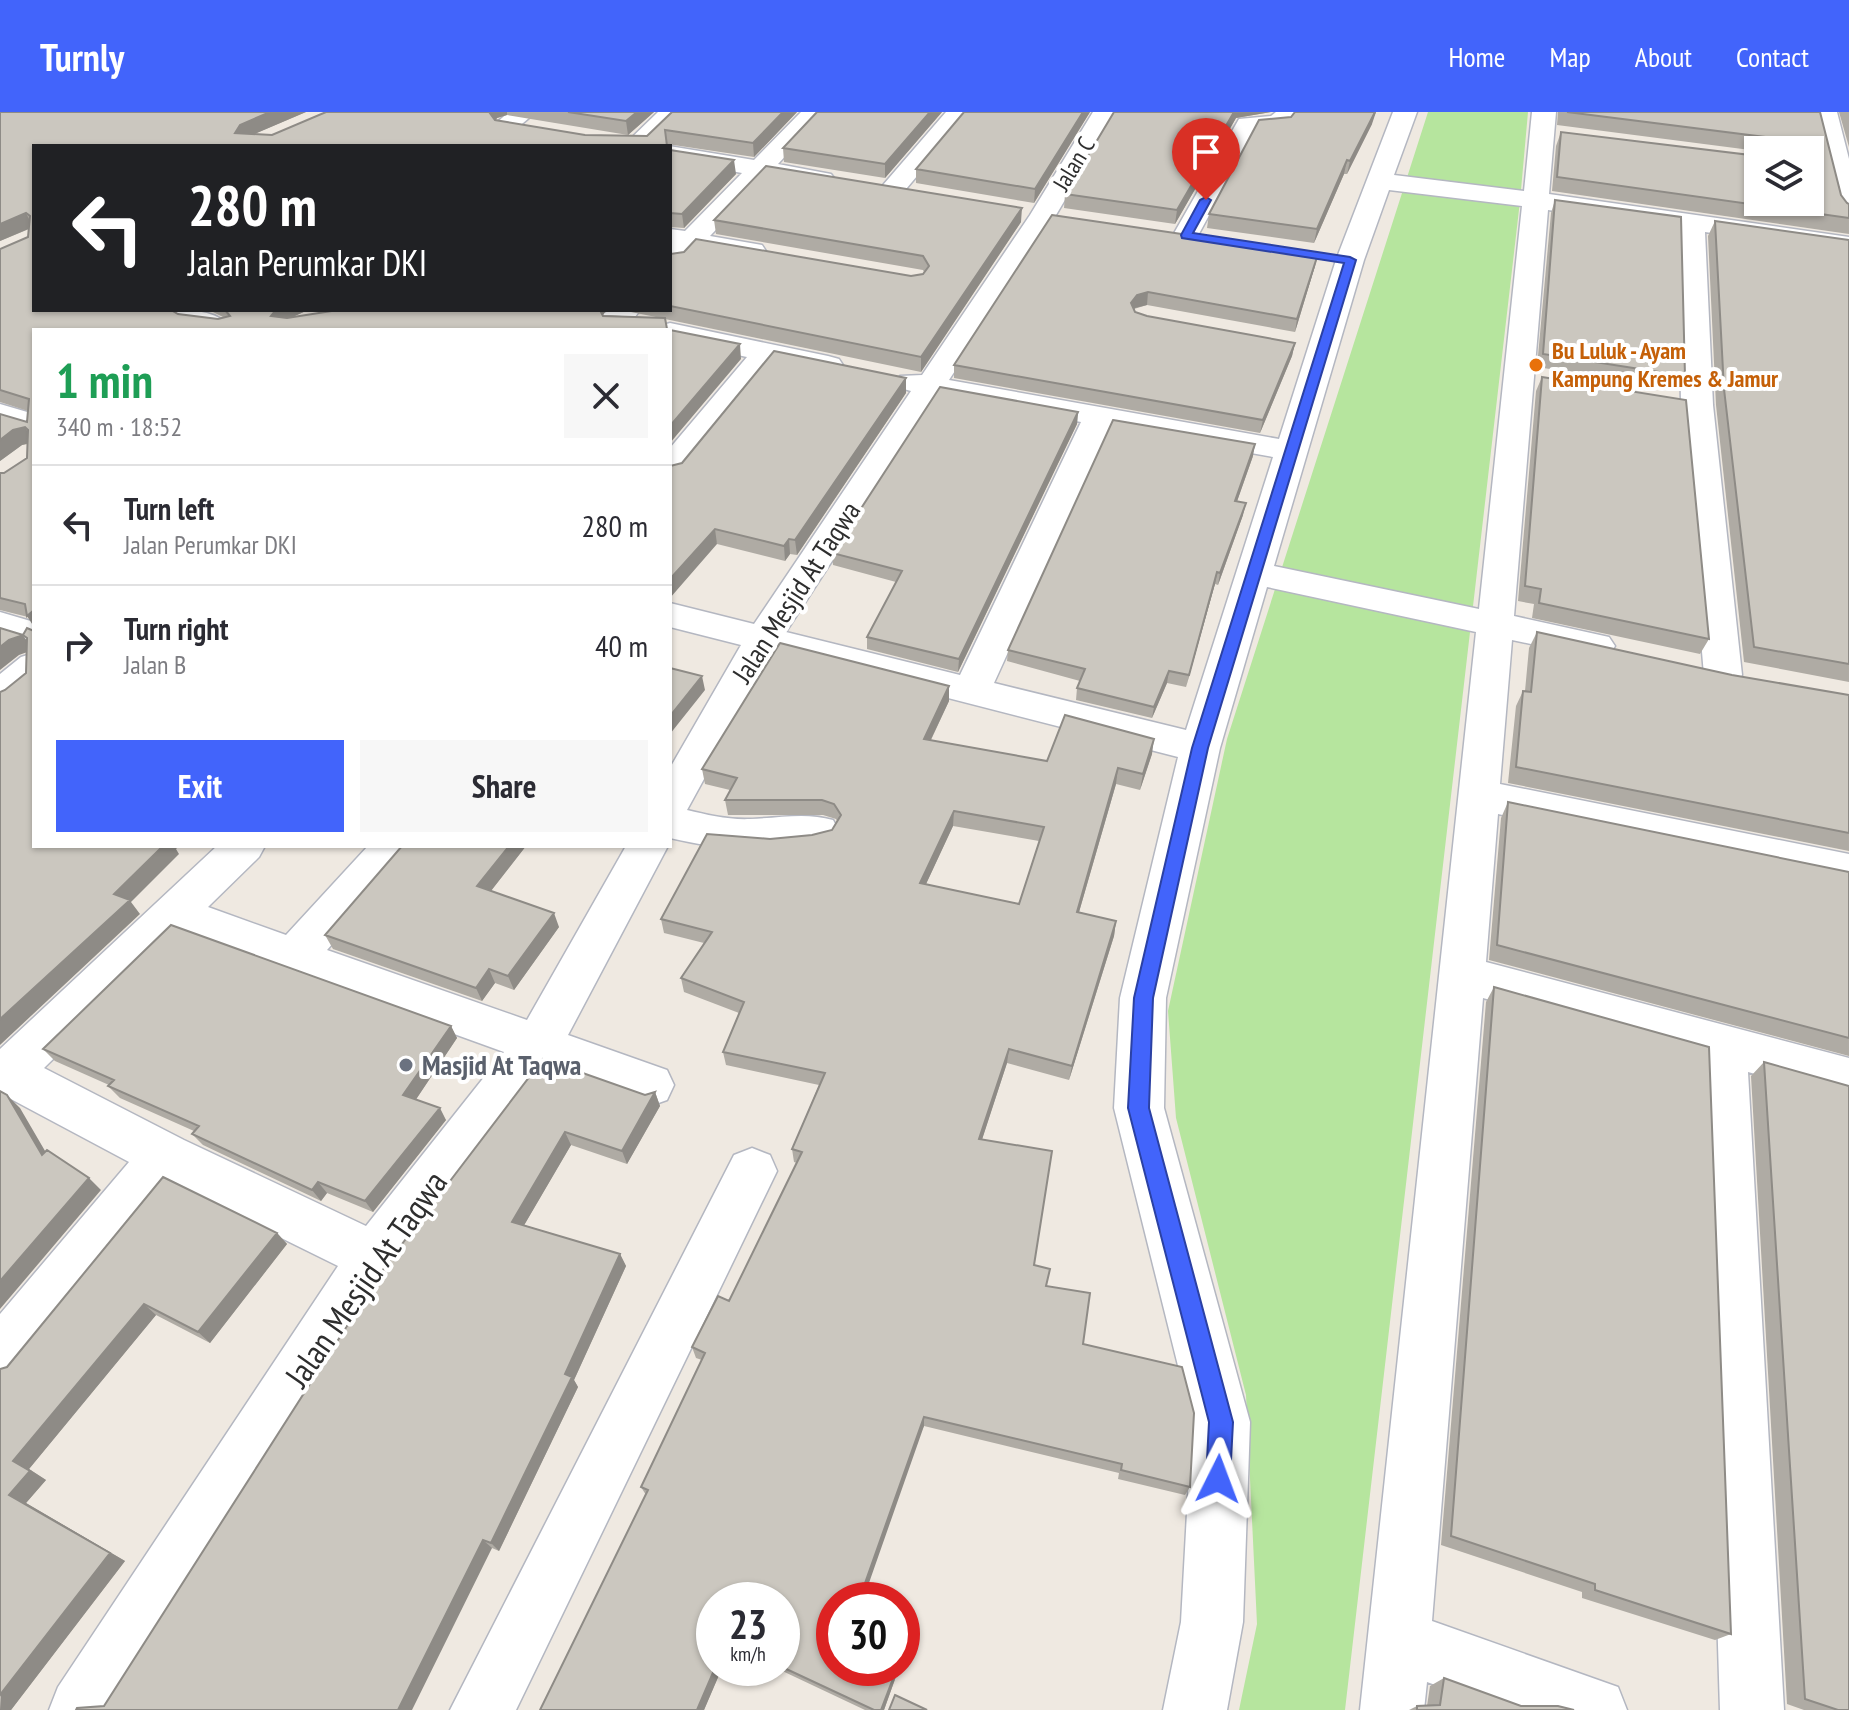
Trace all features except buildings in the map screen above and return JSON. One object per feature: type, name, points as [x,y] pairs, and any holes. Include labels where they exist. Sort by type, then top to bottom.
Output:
[{"type":"street","points":[[628,144],[672,112]]},
{"type":"street","points":[[672,257],[680,239],[761,169],[814,112]]},
{"type":"street","points":[[892,190],[959,112]]},
{"type":"street","name":"Jalan C","points":[[931,386],[1043,215],[1105,112]]},
{"type":"street","points":[[1186,235],[1247,124],[1278,123],[1289,112]]},
{"type":"street","points":[[1825,112],[1849,209]]},
{"type":"street","points":[[1836,112],[1849,113]]},
{"type":"street","points":[[1195,1710],[1212,1622],[1221,1422],[1139,1108],[1143,998],[1200,748],[1291,451],[1311,347],[1335,258],[1379,181],[1396,114]]},
{"type":"street","points":[[484,144],[523,122]]},
{"type":"street","points":[[1392,1710],[1497,624],[1533,380],[1535,200],[1548,127]]},
{"type":"street","points":[[672,153],[922,195]]},
{"type":"street","points":[[1824,170],[1840,172]]},
{"type":"street","points":[[1379,181],[1849,245]]},
{"type":"street","points":[[1013,210],[1072,219]]},
{"type":"street","points":[[1691,222],[1682,403],[1722,674]]},
{"type":"street","points":[[1158,231],[1216,240]]},
{"type":"street","points":[[680,239],[780,256]]},
{"type":"street","points":[[182,312],[214,328]]},
{"type":"street","points":[[613,320],[651,328]]},
{"type":"street","points":[[672,332],[931,386],[1291,451]]},
{"type":"street","points":[[672,467],[766,353]]},
{"type":"street","name":"Jalan Mesjid At Taqwa","points":[[672,800],[763,638],[931,386]]},
{"type":"street","points":[[0,413],[32,424]]},
{"type":"street","points":[[972,690],[1100,415]]},
{"type":"street","points":[[1255,573],[1635,655]]},
{"type":"street","points":[[672,615],[1200,748]]},
{"type":"street","points":[[0,624],[32,634]]},
{"type":"street","points":[[0,694],[32,668]]},
{"type":"street","points":[[1481,795],[1849,871]]},
{"type":"street","points":[[672,822],[717,833],[747,835],[818,831]]},
{"type":"street","points":[[242,848],[4,1077],[374,1257]]},
{"type":"street","points":[[294,956],[391,848]]},
{"type":"street","name":"Jalan Mesjid At Taqwa","points":[[81,1710],[374,1257],[538,1045],[646,848]]},
{"type":"street","points":[[173,916],[294,956],[650,1085]]},
{"type":"street","points":[[1462,974],[1849,1079]]},
{"type":"street","points":[[1723,1044],[1752,1710]]},
{"type":"street","points":[[0,1356],[166,1156]]},
{"type":"street","points":[[482,1710],[752,1171]]},
{"type":"street","points":[[1399,1641],[1595,1710]]},
{"type":"green space","points":[[1428,112],[1528,112],[1345,1710],[1239,1710],[1257,1624],[1246,1395],[1176,1118],[1168,1011],[1227,739]]},
{"type":"place","name":"Bu Luluk - Ayam Kampung Kremes & Jamur","points":[[1536,365]]},
{"type":"place","name":"Masjid At Taqwa","points":[[406,1065]]},
{"type":"route","points":[[1206,200],[1186,235],[1350,260],[1200,748],[1143,998],[1139,1108],[1221,1422],[1218,1479]]}]
